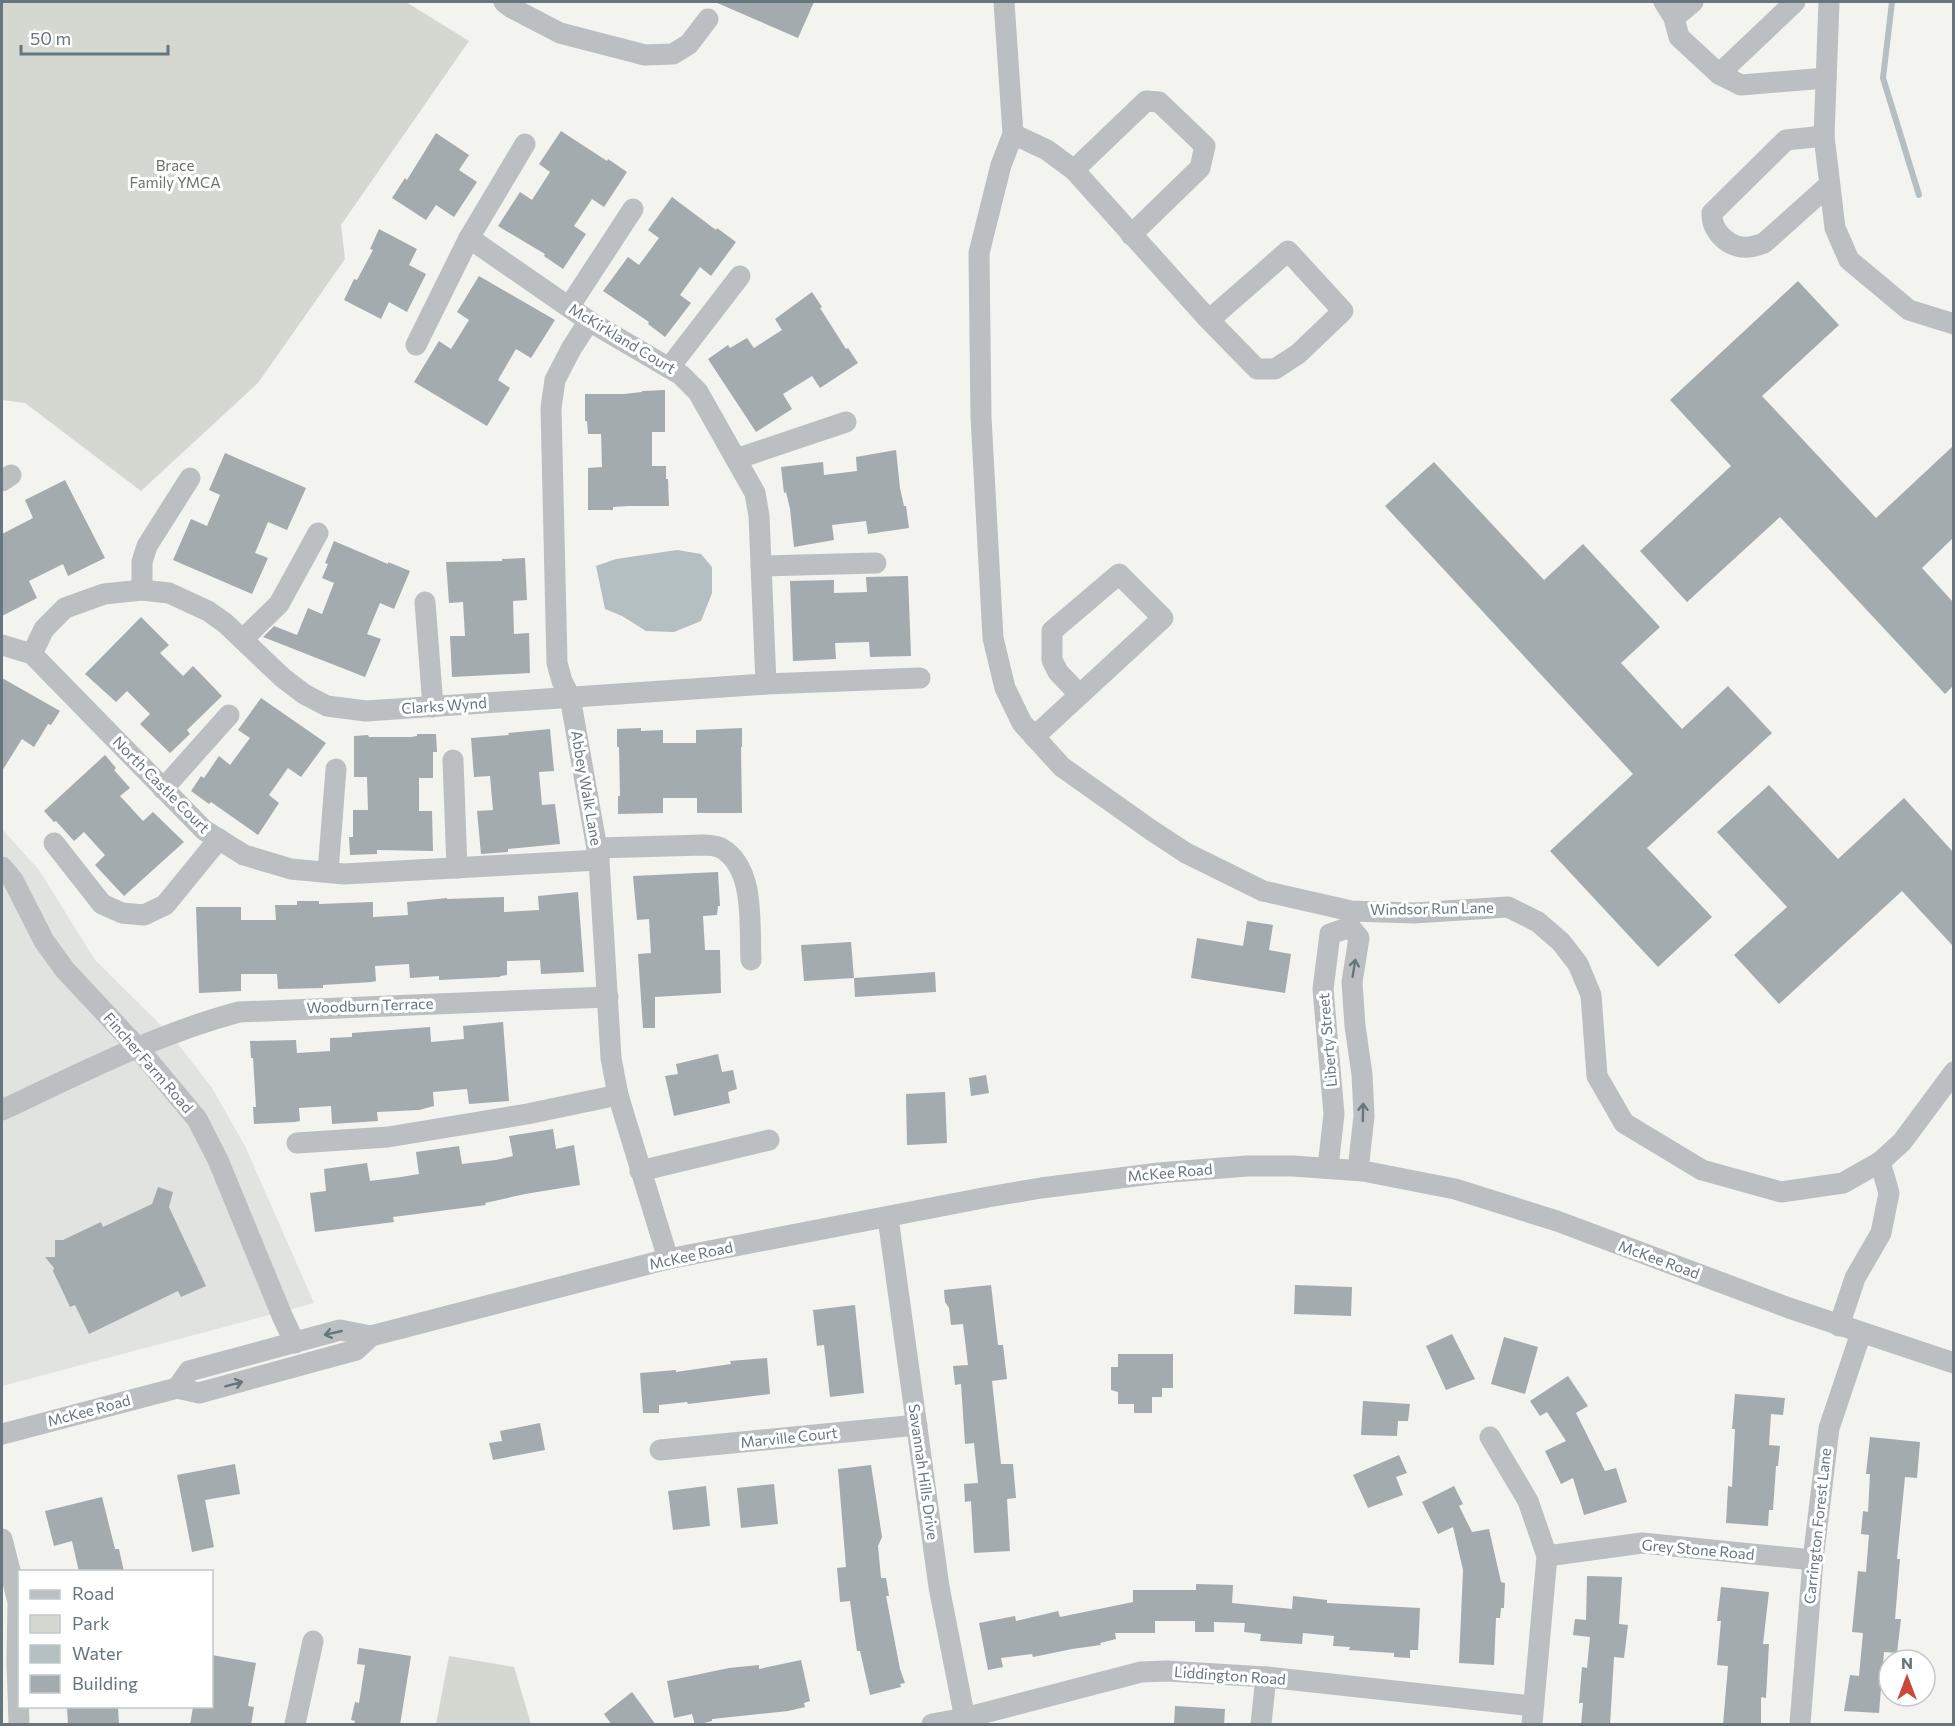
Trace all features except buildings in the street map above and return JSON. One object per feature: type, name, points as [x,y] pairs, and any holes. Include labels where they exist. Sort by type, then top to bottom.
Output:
[{"type":"street","points":[[504,2],[560,33],[645,55],[673,54],[689,44],[708,19]]},
{"type":"street","points":[[1004,2],[1013,134],[1047,150],[1074,170],[1209,320],[1257,369],[1275,369],[1298,354],[1342,311],[1288,251],[1209,320]]},
{"type":"street","points":[[1693,2],[1669,10],[1679,37],[1719,74],[1741,86],[1826,78]]},
{"type":"street","points":[[1719,74],[1795,2]]},
{"type":"street","points":[[1829,2],[1824,136],[1835,228],[1849,260],[1909,310],[1953,324]]},
{"type":"street","points":[[1074,170],[1146,101],[1159,102],[1205,146],[1200,168],[1131,235]]},
{"type":"street","name":"Windsor Run Lane","points":[[1013,134],[1001,165],[979,253],[981,417],[993,638],[1005,688],[1022,723],[1062,767],[1186,853],[1263,891],[1351,919],[1508,907],[1538,922],[1561,942],[1578,964],[1591,995],[1597,1076],[1624,1124],[1702,1170],[1781,1192],[1843,1183],[1880,1162],[1902,1142],[1953,1072]]},
{"type":"street","points":[[1824,136],[1786,140],[1712,213],[1712,222],[1726,241],[1737,247],[1756,246],[1764,243],[1829,185]]},
{"type":"street","points":[[416,345],[469,238],[525,144]]},
{"type":"street","points":[[569,307],[633,209]]},
{"type":"street","name":"McKirkland Court","points":[[469,238],[589,321],[681,375],[698,392],[755,493],[759,516],[766,684]]},
{"type":"street","points":[[669,368],[740,276]]},
{"type":"street","name":"Abbey Walk Lane","points":[[589,321],[555,380],[551,408],[557,663],[570,697],[598,854],[609,997],[611,1058],[618,1095],[668,1259]]},
{"type":"street","points":[[735,459],[846,422]]},
{"type":"street","points":[[142,590],[142,562],[147,546],[190,478]]},
{"type":"street","points":[[243,639],[279,604],[318,533]]},
{"type":"street","points":[[761,566],[876,563]]},
{"type":"street","points":[[1034,736],[1162,618],[1119,574],[1053,631],[1052,660],[1058,672],[1079,694]]},
{"type":"street","name":"Clarks Wynd","points":[[32,654],[45,628],[65,608],[104,594],[142,590],[169,593],[208,611],[225,623],[283,678],[304,694],[327,706],[366,711],[766,684],[920,678]]},
{"type":"street","points":[[425,602],[433,707]]},
{"type":"street","name":"North Castle Court","points":[[2,645],[32,654],[204,830],[244,855],[291,869],[344,874],[457,868],[703,844],[719,847],[730,855],[741,869],[747,884],[751,960]]},
{"type":"street","points":[[163,789],[229,715]]},
{"type":"street","points":[[453,760],[457,868]]},
{"type":"street","points":[[328,872],[336,769]]},
{"type":"street","points":[[54,843],[102,904],[122,913],[144,915],[165,905],[219,839]]},
{"type":"street","name":"Fincher Farm Road","points":[[2,867],[13,880],[44,941],[66,970],[137,1047],[196,1119],[218,1160],[295,1343]]},
{"type":"street","name":"Liberty Street","points":[[1328,1167],[1334,1114],[1323,989],[1330,934],[1351,919],[1359,938],[1352,982],[1364,1116],[1358,1170]]},
{"type":"street","name":"Woodburn Terrace","points":[[2,1110],[137,1047],[239,1012],[609,997]]},
{"type":"street","points":[[1325,1026],[1355,1026]]},
{"type":"street","points":[[297,1143],[388,1137],[527,1114],[618,1095]]},
{"type":"street","points":[[640,1171],[769,1140]]},
{"type":"street","points":[[1839,1326],[1856,1278],[1881,1233],[1889,1193],[1880,1162]]},
{"type":"street","name":"McKee Road","points":[[177,1388],[189,1371],[340,1330],[371,1336],[668,1259],[1030,1190],[1144,1174],[1247,1166],[1328,1167],[1358,1170],[1455,1189],[1557,1221],[1839,1326],[1953,1363]]},
{"type":"street","name":"Savannah Hills Drive","points":[[888,1218],[939,1587],[966,1721]]},
{"type":"street","name":"Carrington Forest Lane","points":[[1800,1725],[1813,1560],[1829,1428],[1861,1333]]},
{"type":"street","name":"McKee Road","points":[[2,1434],[177,1388],[199,1393],[222,1387],[356,1350],[371,1336]]},
{"type":"street","name":"Marville Court","points":[[660,1450],[917,1425]]},
{"type":"street","points":[[1490,1437],[1528,1501],[1547,1556],[1532,1715]]},
{"type":"street","points":[[2,1539],[18,1602],[9,1661],[19,1725]]},
{"type":"street","name":"Grey Stone Road","points":[[1547,1556],[1642,1543],[1813,1560]]},
{"type":"street","points":[[295,1725],[312,1641]]},
{"type":"street","name":"Liddington Road","points":[[932,1725],[966,1721],[1141,1672],[1167,1671],[1266,1677],[1532,1715]]},
{"type":"street","points":[[1261,1725],[1266,1677]]},
{"type":"shaded area","points":[[2,829],[39,870],[95,960],[171,1035],[212,1088],[245,1146],[314,1303],[2,1386]]},
{"type":"green space","name":"Brace Family YMCA","points":[[2,2],[406,2],[469,41],[341,225],[345,259],[258,383],[141,491],[25,403],[2,400]]},
{"type":"green space","points":[[449,1656],[514,1667],[531,1724],[436,1724]]},
{"type":"water","points":[[677,550],[701,554],[712,567],[712,593],[701,621],[674,632],[646,631],[622,616],[605,609],[596,566],[616,559]]},
{"type":"waterway","points":[[1892,2],[1883,78],[1919,195]]}]
